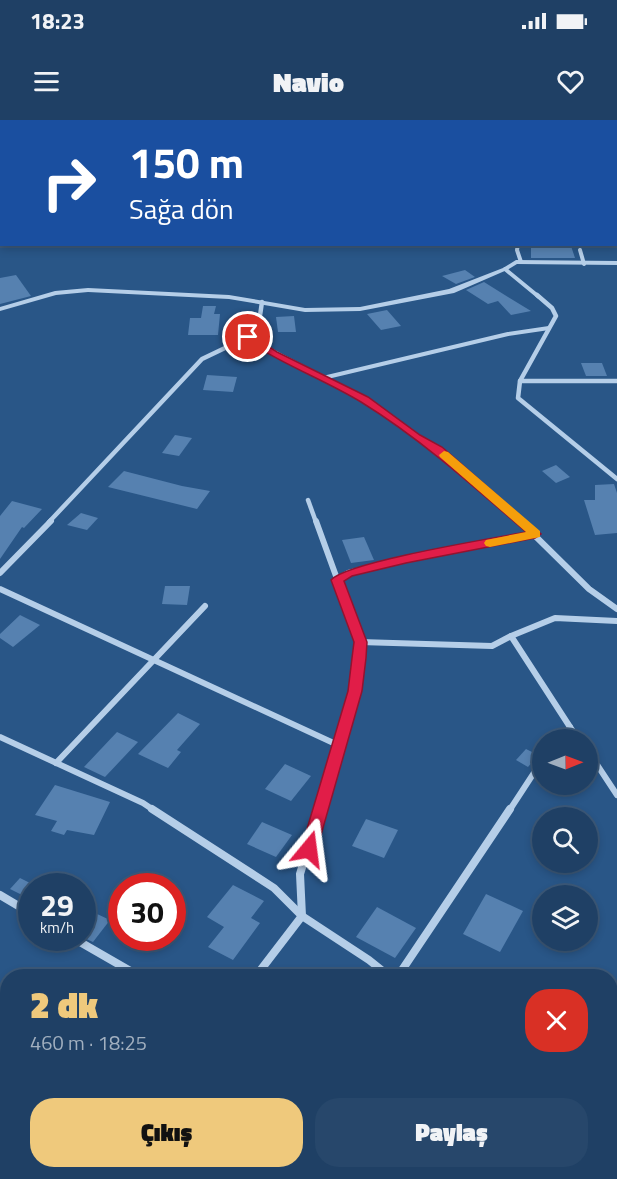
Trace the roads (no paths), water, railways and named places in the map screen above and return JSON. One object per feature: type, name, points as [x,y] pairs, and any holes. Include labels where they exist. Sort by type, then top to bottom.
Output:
[{"type":"street","points":[[518,246],[521,262]]},
{"type":"street","points":[[579,249],[584,264]]},
{"type":"street","points":[[0,309],[55,293],[88,290],[212,296],[305,310],[360,309],[451,291],[521,262],[617,263]]},
{"type":"street","points":[[505,270],[552,308],[556,316],[520,381],[518,398],[617,479]]},
{"type":"street","points":[[0,573],[98,472],[202,359],[248,337],[258,329],[262,302]]},
{"type":"street","points":[[248,337],[274,354],[308,369],[321,379],[364,400],[438,450],[535,534],[589,589],[617,609]]},
{"type":"street","points":[[520,381],[617,381]]},
{"type":"street","points":[[261,969],[302,916],[300,874],[355,691],[360,642],[308,500]]},
{"type":"street","points":[[337,580],[348,573],[406,559],[535,534]]},
{"type":"street","points":[[0,589],[340,746]]},
{"type":"street","points":[[57,763],[205,606]]},
{"type":"street","points":[[360,642],[492,646],[555,618],[617,621]]},
{"type":"street","points":[[511,636],[570,727]]},
{"type":"street","points":[[0,737],[143,803],[274,888],[302,916],[380,969]]},
{"type":"street","points":[[598,766],[617,795]]},
{"type":"street","points":[[403,969],[532,775]]},
{"type":"street","points":[[0,895],[18,906]]},
{"type":"street","points":[[96,951],[127,969]]},
{"type":"lane","points":[[321,379],[508,334],[549,328]]}]
